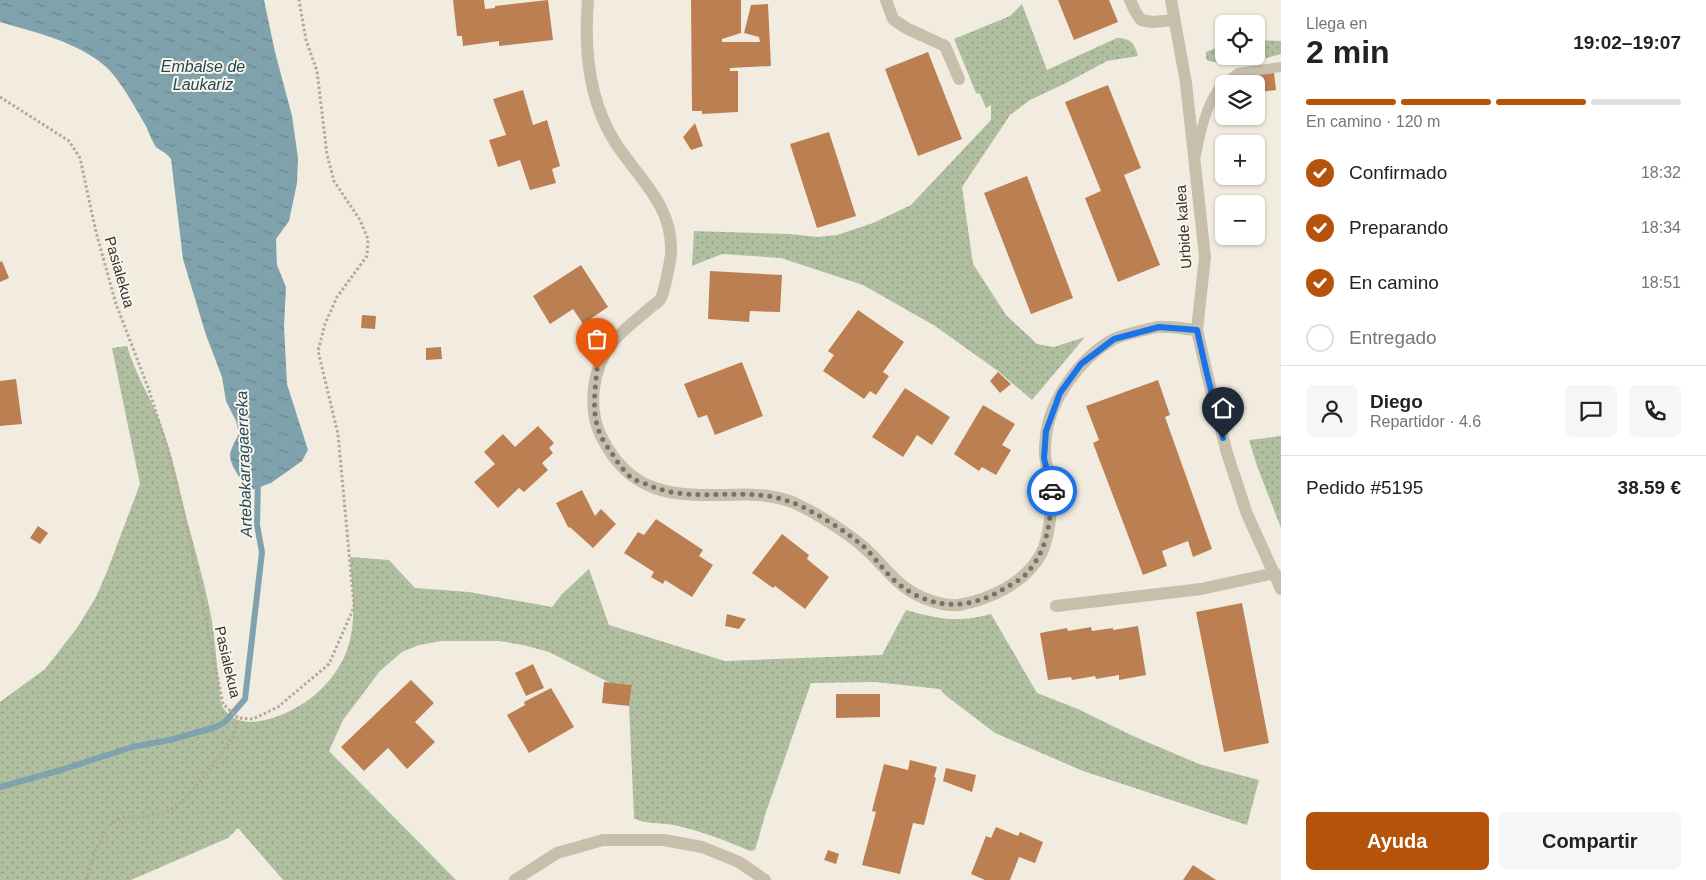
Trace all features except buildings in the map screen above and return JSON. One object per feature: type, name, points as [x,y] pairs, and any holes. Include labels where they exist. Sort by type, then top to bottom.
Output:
[{"type":"street","points":[[588,0],[586,29],[588,70],[595,97],[602,117],[615,142],[650,187],[663,210],[672,254],[661,298],[612,343],[597,369],[594,395],[595,416],[600,436],[616,461],[632,478],[657,489],[693,496],[769,495],[792,502],[814,513],[858,542],[897,582],[911,592],[926,599],[956,606],[993,595],[1022,578],[1041,553],[1050,525],[1052,488],[1044,458],[1046,431],[1060,393],[1081,364],[1114,339],[1159,327],[1197,330]]},
{"type":"street","points":[[886,0],[893,19],[906,28],[945,46],[959,79]]},
{"type":"street","points":[[1130,0],[1141,20],[1152,22],[1174,20]]},
{"type":"street","name":"Urbide kalea","points":[[1171,0],[1186,83],[1204,257],[1197,330],[1227,453],[1247,514],[1281,589]]},
{"type":"street","points":[[1056,606],[1201,589],[1275,574]]},
{"type":"street","points":[[515,880],[557,853],[603,840],[664,840],[702,847],[739,862],[764,880]]},
{"type":"lane","points":[[1237,75],[1281,67]]},
{"type":"lane","points":[[1194,163],[1203,120],[1215,94]]},
{"type":"path","name":"Pasialekua","points":[[0,97],[69,141],[80,158],[96,232],[116,304],[168,450],[189,537],[223,704],[238,718],[253,719],[278,707],[329,664],[354,607],[338,434],[318,351],[325,324],[337,297],[367,256],[368,239],[360,220],[334,181],[327,155],[317,71],[306,40],[299,0]]},
{"type":"path","points":[[86,880],[95,852],[108,826],[124,817],[145,817],[169,811],[185,799],[233,737],[238,718]]},
{"type":"green space","points":[[1022,4],[1047,70],[1117,38],[1132,42],[1138,56],[1107,61],[1030,100],[1010,115],[962,187],[973,264],[1006,315],[1037,344],[1054,347],[1085,337],[1032,400],[998,371],[935,326],[863,285],[781,258],[722,254],[692,266],[694,231],[790,234],[817,237],[837,235],[873,223],[911,205],[991,120],[991,105],[986,108],[980,94],[976,93],[954,39],[1010,16]]},
{"type":"green space","points":[[1265,40],[1281,41],[1281,54],[1265,58]]},
{"type":"green space","points":[[1215,48],[1215,62],[1208,61],[1206,52]]},
{"type":"green space","points":[[127,346],[161,425],[172,460],[210,611],[221,702],[228,714],[241,721],[264,720],[288,712],[300,706],[317,693],[332,678],[342,662],[352,630],[353,595],[350,557],[389,560],[415,588],[469,592],[552,607],[562,594],[589,569],[609,625],[725,661],[882,655],[906,610],[948,619],[979,617],[991,614],[1037,693],[1078,709],[1133,736],[1199,764],[1259,780],[1247,825],[1083,771],[995,733],[945,695],[940,689],[875,682],[811,683],[766,812],[755,850],[750,851],[694,830],[674,825],[643,822],[633,818],[629,706],[632,685],[610,683],[549,652],[523,645],[499,641],[441,641],[419,645],[402,652],[380,671],[343,720],[329,751],[456,880],[283,880],[238,828],[228,838],[131,880],[0,880],[0,702],[45,669],[77,628],[96,597],[140,484],[112,348]]},
{"type":"green space","points":[[1281,436],[1281,528],[1249,440]]},
{"type":"water","name":"Embalse de Laukariz","points":[[0,0],[264,0],[275,52],[292,116],[298,158],[297,183],[289,221],[276,239],[277,265],[286,287],[284,326],[287,384],[308,450],[302,461],[271,483],[249,491],[232,464],[231,450],[239,433],[236,421],[226,401],[222,377],[206,335],[183,259],[171,159],[156,147],[127,94],[105,66],[82,50],[69,44],[0,22]]},
{"type":"waterway","name":"Artebakarragaerreka","points":[[0,787],[132,747],[170,740],[216,727],[225,722],[245,699],[262,552],[257,525],[258,479]]},
{"type":"way so far","points":[[597,369],[594,395],[595,416],[600,436],[616,461],[632,478],[657,489],[693,496],[769,495],[792,502],[814,513],[863,546],[897,582],[911,592],[943,604],[956,606],[993,595],[1022,578],[1041,553],[1050,525],[1052,491]]},
{"type":"route","points":[[1052,491],[1044,458],[1046,431],[1060,393],[1081,364],[1114,339],[1159,327],[1197,330],[1223,438]]}]
